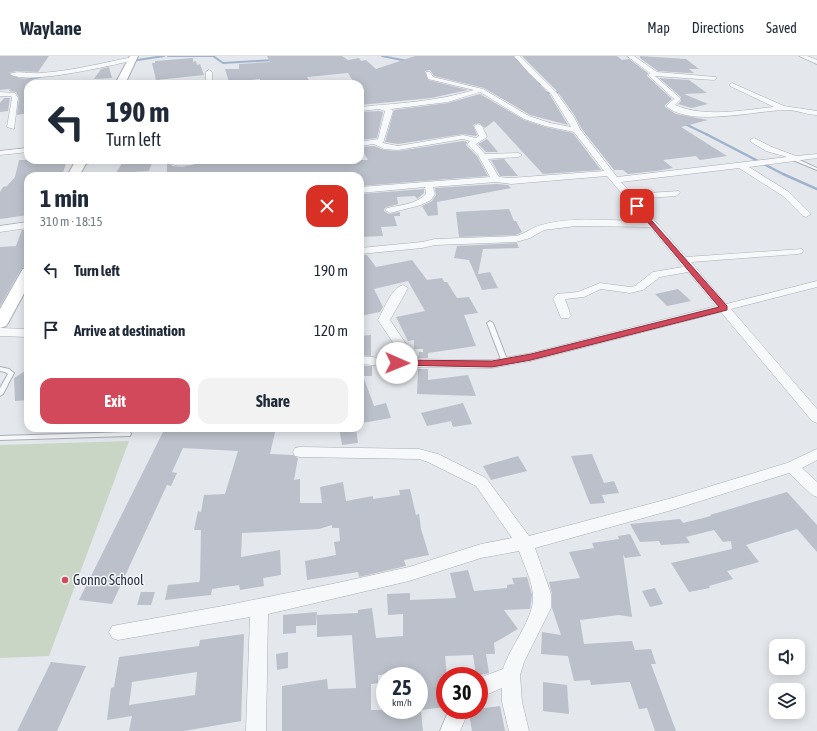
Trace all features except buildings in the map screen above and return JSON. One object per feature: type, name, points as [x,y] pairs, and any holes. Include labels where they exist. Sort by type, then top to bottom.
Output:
[{"type":"street","points":[[517,56],[530,72],[554,93],[570,117],[576,130],[613,177],[817,418]]},
{"type":"street","points":[[630,56],[655,74],[714,78]]},
{"type":"street","points":[[802,56],[817,62]]},
{"type":"street","points":[[13,74],[24,76],[40,75],[132,60]]},
{"type":"street","points":[[122,80],[132,60]]},
{"type":"street","points":[[209,72],[209,80]]},
{"type":"street","points":[[428,73],[430,78],[457,82],[481,90],[532,119],[551,126],[576,130]]},
{"type":"street","points":[[655,74],[651,75],[678,99],[670,106],[679,111],[728,114],[782,108],[817,113]]},
{"type":"street","points":[[732,84],[782,108]]},
{"type":"street","points":[[364,109],[384,108],[448,100],[481,90]]},
{"type":"street","points":[[0,94],[13,94],[15,98],[11,126]]},
{"type":"street","points":[[364,143],[381,141],[383,138],[389,112],[384,108]]},
{"type":"street","points":[[478,126],[483,137],[475,140],[471,144],[483,157],[496,179]]},
{"type":"street","points":[[375,142],[387,147],[398,148],[463,137],[475,140]]},
{"type":"street","points":[[754,140],[779,153],[805,158]]},
{"type":"street","points":[[0,153],[24,150]]},
{"type":"street","points":[[483,157],[518,155]]},
{"type":"street","points":[[364,190],[496,179],[510,181],[613,177],[745,166],[772,161],[817,156]]},
{"type":"street","points":[[745,166],[786,194],[806,214]]},
{"type":"street","points":[[390,210],[420,202],[429,197],[431,194],[428,184]]},
{"type":"street","points":[[630,197],[676,193]]},
{"type":"street","points":[[364,251],[441,242],[498,241],[516,239],[527,236],[542,227],[548,226],[576,224],[652,224]]},
{"type":"street","points":[[0,229],[24,226]]},
{"type":"street","points":[[683,260],[798,251]]},
{"type":"street","points":[[565,316],[559,298],[561,296],[580,295],[600,286],[630,290],[639,288],[657,274],[690,269]]},
{"type":"street","points":[[0,323],[24,279]]},
{"type":"street","points":[[364,360],[397,363],[492,364],[531,357],[812,285],[817,295]]},
{"type":"street","points":[[397,363],[400,344],[384,320],[403,288]]},
{"type":"street","points":[[0,332],[24,333]]},
{"type":"street","points":[[300,452],[419,454],[433,458],[481,482],[525,544],[542,594],[542,608],[515,660],[511,675],[512,702],[519,731]]},
{"type":"street","points":[[118,632],[171,624],[259,607],[416,573],[509,544],[525,544],[672,504],[792,467],[817,454]]},
{"type":"street","points":[[792,467],[817,491]]},
{"type":"street","points":[[256,731],[259,607]]},
{"type":"street","points":[[488,684],[511,675]]},
{"type":"street","points":[[450,731],[456,719]]},
{"type":"lane","points":[[794,159],[817,169]]},
{"type":"lane","points":[[490,323],[505,362]]},
{"type":"lane","points":[[0,369],[8,370],[11,373],[0,394]]},
{"type":"lane","points":[[0,438],[128,434]]},
{"type":"green space","points":[[129,441],[49,656],[0,658],[0,445]]},
{"type":"waterway","points":[[131,61],[164,56]]},
{"type":"waterway","points":[[168,56],[213,56],[223,63],[273,60]]},
{"type":"waterway","points":[[382,56],[407,61]]},
{"type":"waterway","points":[[25,80],[40,77]]},
{"type":"waterway","points":[[534,82],[540,84],[539,88],[546,93],[563,92]]},
{"type":"waterway","points":[[683,123],[707,135]]},
{"type":"waterway","points":[[707,135],[783,174],[817,189]]},
{"type":"place","name":"Gonno School","points":[[65,580]]},
{"type":"route","points":[[397,363],[492,364],[531,357],[724,308],[637,206]]}]
